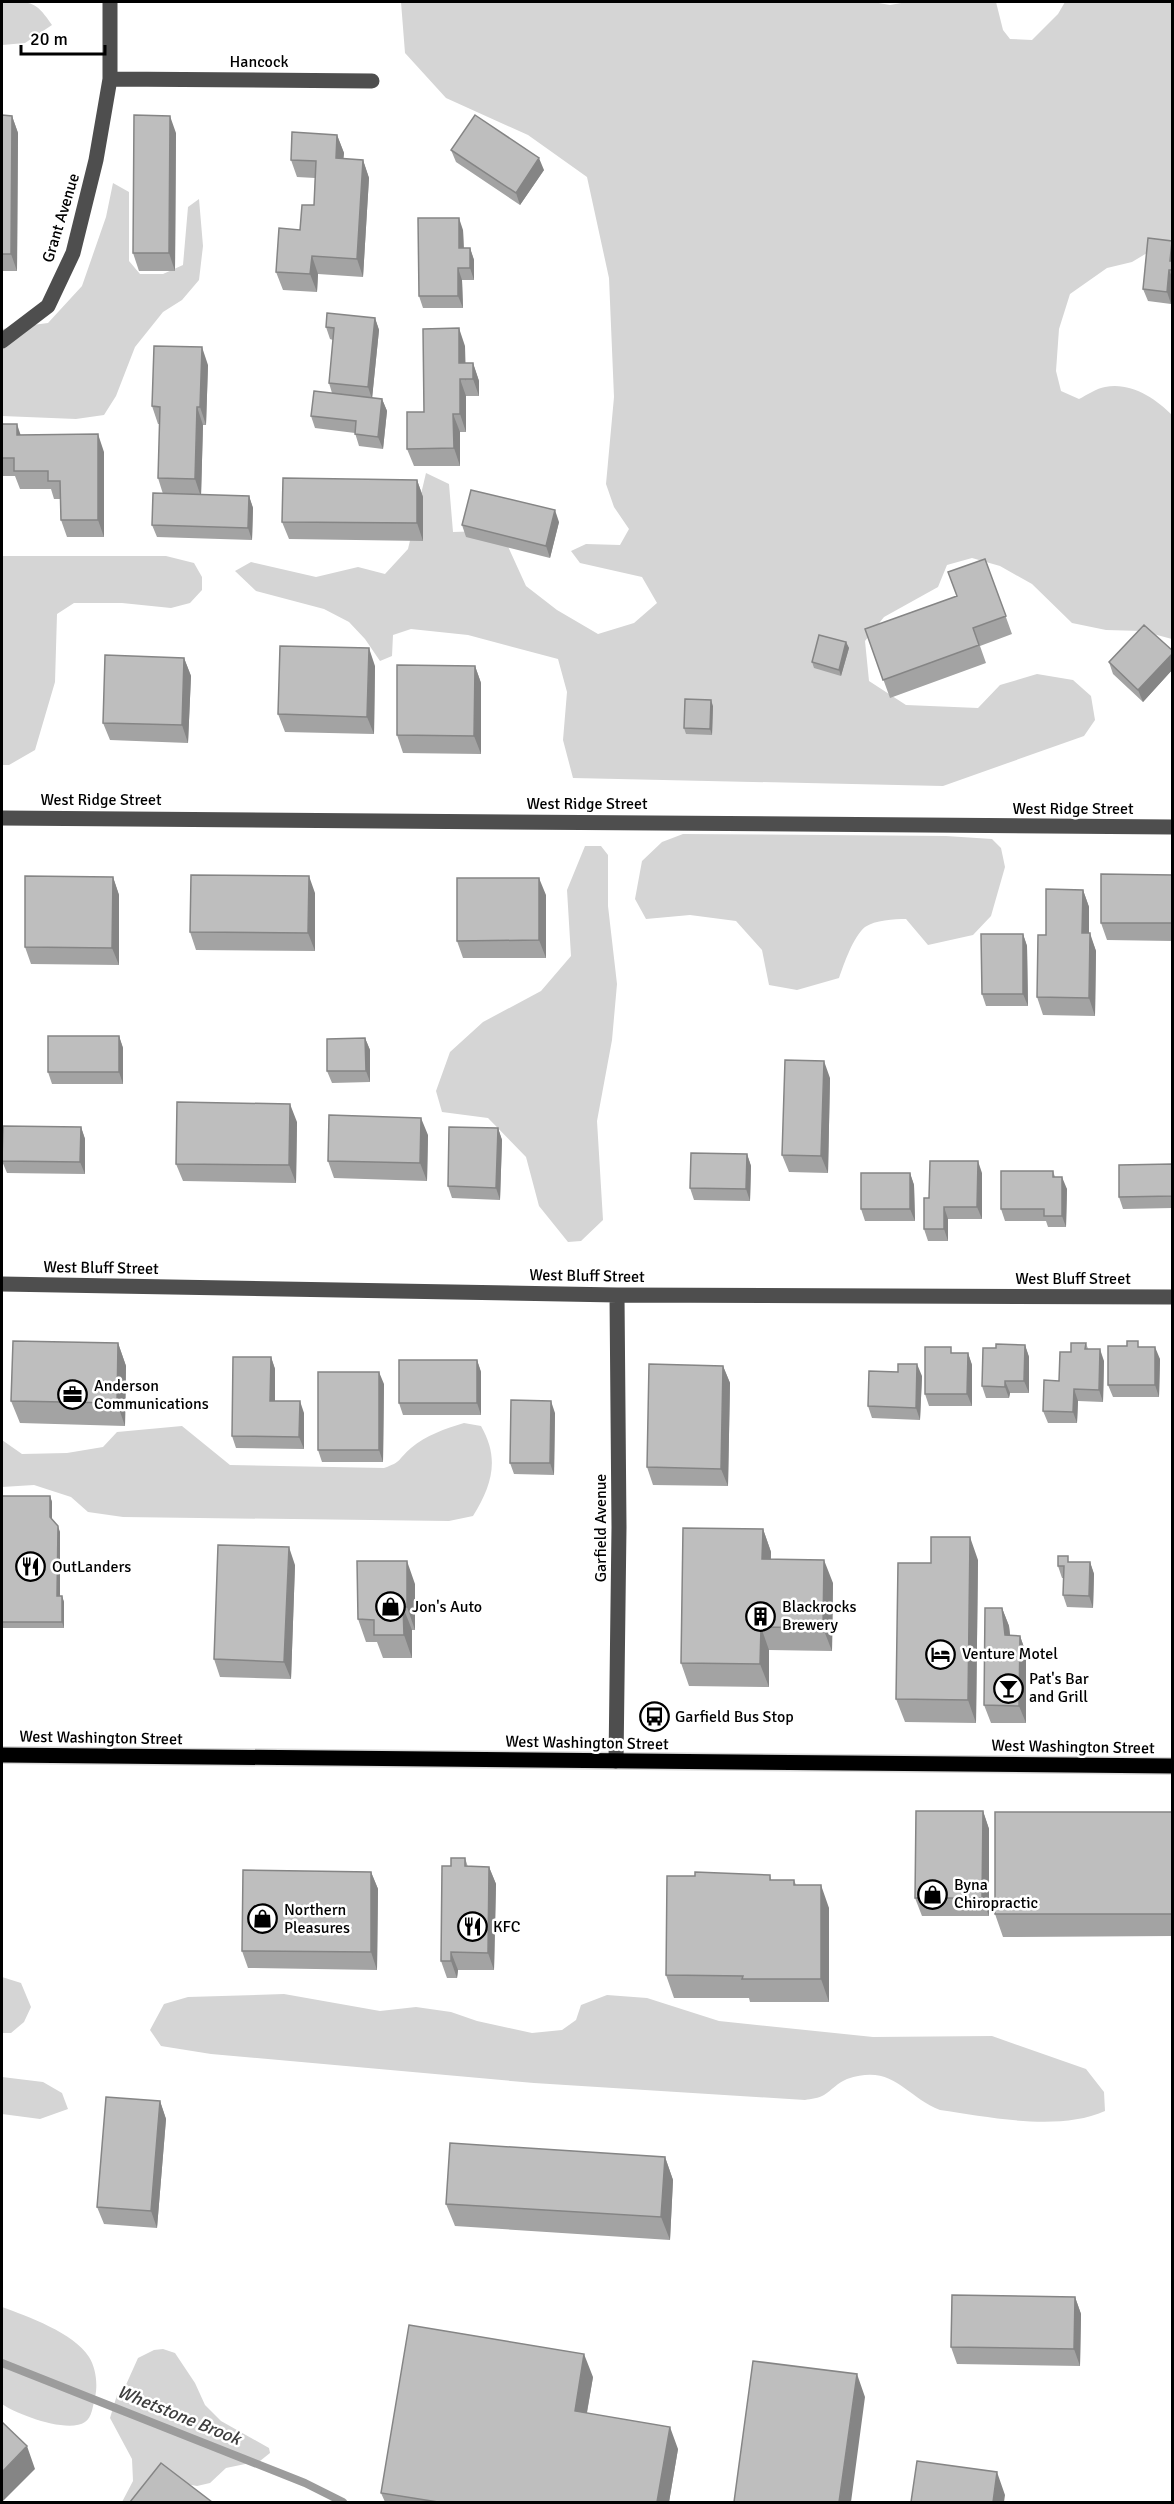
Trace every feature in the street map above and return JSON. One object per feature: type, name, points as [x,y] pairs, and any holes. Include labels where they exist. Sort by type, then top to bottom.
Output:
[{"type":"main road","name":"West Washington Street","points":[[2,1755],[1173,1766]]},
{"type":"street","name":"Grant Avenue","points":[[2,341],[48,306],[73,253],[96,160],[111,79],[110,2]]},
{"type":"street","name":"Hancock","points":[[111,79],[372,81]]},
{"type":"street","name":"West Ridge Street","points":[[2,818],[1173,827]]},
{"type":"street","name":"West Bluff Street","points":[[2,1284],[617,1295],[1173,1297]]},
{"type":"street","name":"Garfield Avenue","points":[[616,1761],[619,1527],[617,1295]]},
{"type":"shaded area","points":[[2,2],[32,4],[52,25],[25,43],[2,45]]},
{"type":"shaded area","points":[[401,2],[873,2],[890,5],[907,2],[996,2],[1003,30],[1010,39],[1032,40],[1058,14],[1065,2],[1172,2],[1172,251],[1157,247],[1132,262],[1107,268],[1070,294],[1059,329],[1056,371],[1061,391],[1079,399],[1102,388],[1124,387],[1150,397],[1172,415],[1172,639],[1142,631],[1106,630],[1072,623],[1032,584],[1000,566],[972,558],[947,565],[938,587],[884,617],[865,641],[869,681],[906,705],[978,708],[1000,685],[1037,674],[1073,680],[1091,696],[1095,720],[1084,736],[943,786],[573,778],[563,740],[567,692],[558,659],[468,635],[411,629],[393,635],[392,656],[380,661],[365,639],[349,622],[324,609],[256,591],[235,571],[251,562],[316,577],[358,567],[385,574],[408,549],[426,473],[449,484],[453,532],[484,531],[506,542],[526,586],[557,610],[598,634],[634,623],[657,603],[642,577],[580,563],[571,551],[586,544],[620,545],[629,529],[614,507],[606,484],[614,397],[609,278],[587,177],[528,135],[446,98],[405,53]]},
{"type":"shaded area","points":[[113,183],[129,192],[129,261],[140,274],[163,274],[183,265],[188,207],[199,199],[203,246],[199,280],[182,300],[163,312],[135,347],[116,396],[104,415],[76,419],[2,416],[2,329],[48,323],[82,286],[106,217]]},
{"type":"shaded area","points":[[2,556],[166,556],[194,563],[202,577],[202,590],[190,603],[171,608],[122,603],[74,603],[57,614],[55,682],[35,750],[9,765],[2,765]]},
{"type":"shaded area","points":[[683,834],[946,836],[992,839],[1001,848],[1005,867],[991,916],[973,935],[928,945],[906,919],[874,923],[865,927],[857,937],[839,978],[797,990],[769,985],[762,950],[736,921],[690,915],[646,919],[635,899],[642,861],[662,842]]},
{"type":"shaded area","points":[[585,846],[601,846],[608,855],[608,906],[617,984],[612,1040],[597,1121],[603,1220],[581,1241],[568,1242],[539,1206],[526,1157],[488,1118],[442,1112],[436,1091],[450,1052],[483,1022],[541,991],[571,956],[567,890]]},
{"type":"shaded area","points":[[464,1423],[481,1426],[490,1450],[491,1472],[485,1494],[473,1516],[449,1521],[123,1517],[88,1512],[71,1497],[34,1485],[2,1487],[2,1440],[22,1454],[67,1453],[103,1447],[117,1432],[182,1426],[230,1465],[384,1468],[397,1462],[423,1439]]},
{"type":"shaded area","points":[[2,1977],[21,1983],[31,2007],[24,2022],[11,2033],[2,2033]]},
{"type":"shaded area","points":[[284,1994],[380,2011],[416,2007],[451,2012],[477,2021],[532,2033],[562,2030],[576,2020],[581,2005],[607,1995],[647,1998],[719,2021],[873,2037],[992,2036],[1086,2069],[1104,2092],[1105,2111],[1066,2121],[1045,2122],[1002,2119],[940,2110],[898,2083],[876,2075],[847,2079],[822,2096],[805,2100],[534,2083],[211,2054],[161,2046],[150,2030],[164,2004],[188,1997]]},
{"type":"shaded area","points":[[2,2077],[43,2082],[62,2093],[68,2109],[40,2119],[2,2114]]},
{"type":"shaded area","points":[[2,2307],[37,2320],[61,2333],[73,2340],[89,2357],[95,2371],[96,2392],[92,2411],[85,2422],[67,2426],[55,2424],[18,2413],[2,2404]]},
{"type":"shaded area","points":[[163,2349],[175,2353],[195,2383],[205,2405],[221,2421],[269,2448],[270,2453],[260,2461],[226,2468],[210,2483],[197,2486],[180,2483],[147,2502],[122,2502],[133,2481],[132,2459],[110,2418],[117,2395],[125,2387],[138,2358],[154,2350]]},
{"type":"building","points":[[2,115],[12,116],[11,254],[2,254]]},
{"type":"building","points":[[134,115],[170,116],[169,253],[133,253]]},
{"type":"building","points":[[475,115],[539,158],[516,193],[451,150]]},
{"type":"building","points":[[292,132],[337,135],[336,158],[363,160],[357,259],[312,256],[310,274],[276,272],[279,228],[300,230],[302,205],[314,205],[316,161],[291,160]]},
{"type":"building","points":[[418,218],[459,218],[459,248],[470,248],[470,268],[458,268],[458,296],[419,296]]},
{"type":"building","points":[[1148,238],[1172,241],[1170,261],[1173,261],[1173,270],[1169,270],[1167,292],[1143,289]]},
{"type":"building","points":[[327,313],[375,318],[368,387],[329,383],[334,328],[326,327]]},
{"type":"building","points":[[459,328],[459,363],[473,363],[473,379],[460,379],[460,414],[453,414],[454,448],[407,449],[407,412],[424,412],[423,329]]},
{"type":"building","points":[[154,346],[202,347],[200,407],[197,407],[195,479],[158,478],[160,407],[152,406]]},
{"type":"building","points":[[314,391],[382,399],[378,437],[355,434],[356,421],[311,416]]},
{"type":"building","points":[[2,424],[17,424],[17,435],[98,434],[98,520],[61,520],[60,481],[48,481],[48,471],[14,471],[14,458],[2,458]]},
{"type":"building","points":[[283,478],[417,480],[417,523],[282,522]]},
{"type":"building","points":[[471,490],[555,510],[546,546],[462,525]]},
{"type":"building","points":[[153,493],[249,496],[248,528],[152,525]]},
{"type":"building","points":[[985,559],[1006,616],[973,628],[979,645],[883,680],[865,629],[957,596],[948,572]]},
{"type":"building","points":[[1144,625],[1173,653],[1138,690],[1109,662]]},
{"type":"building","points":[[819,635],[846,642],[839,670],[812,662]]},
{"type":"building","points":[[280,646],[369,648],[367,717],[278,714]]},
{"type":"building","points":[[105,655],[184,658],[182,725],[103,723]]},
{"type":"building","points":[[397,665],[475,666],[474,736],[397,735]]},
{"type":"building","points":[[685,699],[711,700],[710,729],[684,728]]},
{"type":"building","points":[[1101,874],[1173,875],[1173,923],[1101,923]]},
{"type":"building","points":[[191,875],[309,876],[308,933],[190,932]]},
{"type":"building","points":[[25,876],[113,877],[112,948],[25,947]]},
{"type":"building","points":[[457,878],[539,878],[539,940],[457,941]]},
{"type":"building","points":[[1046,889],[1083,890],[1082,933],[1090,933],[1089,998],[1037,997],[1038,935],[1046,935]]},
{"type":"building","points":[[981,934],[1023,934],[1023,994],[982,994]]},
{"type":"building","points":[[48,1036],[119,1036],[119,1072],[48,1072]]},
{"type":"building","points":[[365,1038],[366,1071],[327,1071],[327,1039]]},
{"type":"building","points":[[785,1060],[824,1061],[821,1156],[782,1155]]},
{"type":"building","points":[[177,1102],[290,1104],[289,1165],[176,1164]]},
{"type":"building","points":[[329,1115],[421,1118],[420,1163],[328,1161]]},
{"type":"building","points":[[3,1126],[81,1127],[80,1162],[2,1161]]},
{"type":"building","points":[[449,1127],[498,1128],[496,1188],[448,1186]]},
{"type":"building","points":[[691,1153],[747,1154],[746,1189],[690,1188]]},
{"type":"building","points":[[930,1161],[978,1161],[977,1207],[944,1207],[944,1229],[924,1229],[924,1198],[929,1198]]},
{"type":"building","points":[[1172,1164],[1172,1196],[1119,1197],[1119,1165]]},
{"type":"building","points":[[1001,1171],[1053,1171],[1053,1177],[1062,1177],[1062,1216],[1044,1216],[1044,1209],[1001,1209]]},
{"type":"building","points":[[861,1173],[910,1173],[910,1209],[861,1209]]},
{"type":"building","points":[[13,1341],[118,1343],[117,1403],[11,1401]]},
{"type":"building","points":[[1127,1341],[1138,1341],[1138,1347],[1155,1347],[1155,1385],[1108,1385],[1108,1346],[1127,1346]]},
{"type":"building","points":[[1071,1343],[1086,1343],[1085,1349],[1100,1349],[1099,1390],[1074,1389],[1073,1412],[1043,1411],[1044,1380],[1059,1381],[1060,1352],[1071,1352]]},
{"type":"building","points":[[996,1344],[1025,1345],[1024,1381],[1005,1381],[1005,1387],[982,1386],[983,1348],[996,1348]]},
{"type":"building","points":[[925,1347],[951,1347],[951,1353],[968,1353],[967,1394],[925,1394]]},
{"type":"building","points":[[233,1357],[271,1357],[270,1401],[300,1401],[299,1437],[232,1436]]},
{"type":"building","points":[[399,1360],[477,1360],[477,1403],[399,1403]]},
{"type":"building","points":[[649,1364],[723,1366],[721,1469],[647,1467]]},
{"type":"building","points":[[898,1364],[917,1364],[916,1408],[868,1406],[869,1371],[898,1372]]},
{"type":"building","points":[[318,1372],[379,1372],[379,1450],[318,1450]]},
{"type":"building","points":[[511,1400],[551,1401],[550,1463],[510,1463]]},
{"type":"building","name":"OutLanders","points":[[2,1496],[50,1496],[50,1517],[58,1526],[57,1596],[62,1596],[62,1622],[2,1622]]},
{"type":"building","name":"Blackrocks Brewery","points":[[683,1528],[763,1529],[762,1559],[824,1560],[823,1628],[761,1627],[760,1664],[681,1663]]},
{"type":"building","name":"Venture Motel","points":[[931,1537],[970,1537],[968,1700],[896,1699],[898,1563],[931,1563]]},
{"type":"building","points":[[218,1545],[289,1547],[284,1662],[214,1659]]},
{"type":"building","points":[[1058,1556],[1068,1556],[1068,1562],[1090,1562],[1089,1596],[1063,1595],[1064,1566],[1058,1566]]},
{"type":"building","points":[[357,1561],[407,1561],[407,1607],[403,1607],[404,1635],[374,1635],[374,1620],[358,1619]]},
{"type":"building","name":"Pat's Bar and Grill","points":[[985,1608],[1002,1608],[1005,1635],[1020,1636],[1019,1706],[984,1705]]},
{"type":"building","points":[[916,1811],[983,1811],[982,1898],[915,1898]]},
{"type":"building","points":[[995,1812],[1173,1812],[1173,1914],[995,1914]]},
{"type":"building","name":"KFC","points":[[451,1858],[465,1858],[465,1866],[489,1867],[488,1953],[451,1952],[451,1961],[441,1961],[442,1866],[451,1866]]},
{"type":"building","points":[[243,1870],[371,1872],[371,1952],[242,1951]]},
{"type":"building","points":[[695,1872],[770,1875],[770,1880],[794,1880],[794,1885],[821,1885],[821,1979],[742,1979],[743,1976],[666,1975],[667,1876],[695,1876]]},
{"type":"building","points":[[106,2097],[160,2101],[151,2211],[97,2207]]},
{"type":"building","points":[[450,2143],[665,2157],[661,2217],[446,2204]]},
{"type":"building","points":[[952,2295],[1075,2297],[1074,2349],[951,2347]]},
{"type":"building","points":[[409,2325],[584,2354],[575,2411],[670,2427],[657,2502],[438,2502],[381,2493]]},
{"type":"building","points":[[753,2361],[857,2374],[839,2502],[734,2502]]},
{"type":"building","points":[[2,2422],[27,2446],[2,2472]]},
{"type":"building","points":[[917,2461],[997,2472],[993,2502],[911,2502]]},
{"type":"building","points":[[161,2463],[212,2502],[130,2502]]},
{"type":"waterway","name":"Whetstone Brook","points":[[2,2363],[305,2483],[343,2502]]},
{"type":"place","name":"Anderson Communications","points":[[73,1395]]},
{"type":"place","name":"OutLanders","points":[[31,1567]]},
{"type":"place","name":"Jon's Auto","points":[[391,1607]]},
{"type":"place","name":"Blackrocks Brewery","points":[[761,1616]]},
{"type":"place","name":"Venture Motel","points":[[941,1654]]},
{"type":"place","name":"Pat's Bar and Grill","points":[[1008,1688]]},
{"type":"place","name":"Garfield Bus Stop","points":[[654,1717]]},
{"type":"place","name":"Byna Chiropractic","points":[[933,1894]]},
{"type":"place","name":"Northern Pleasures","points":[[263,1919]]},
{"type":"place","name":"KFC","points":[[472,1927]]}]
